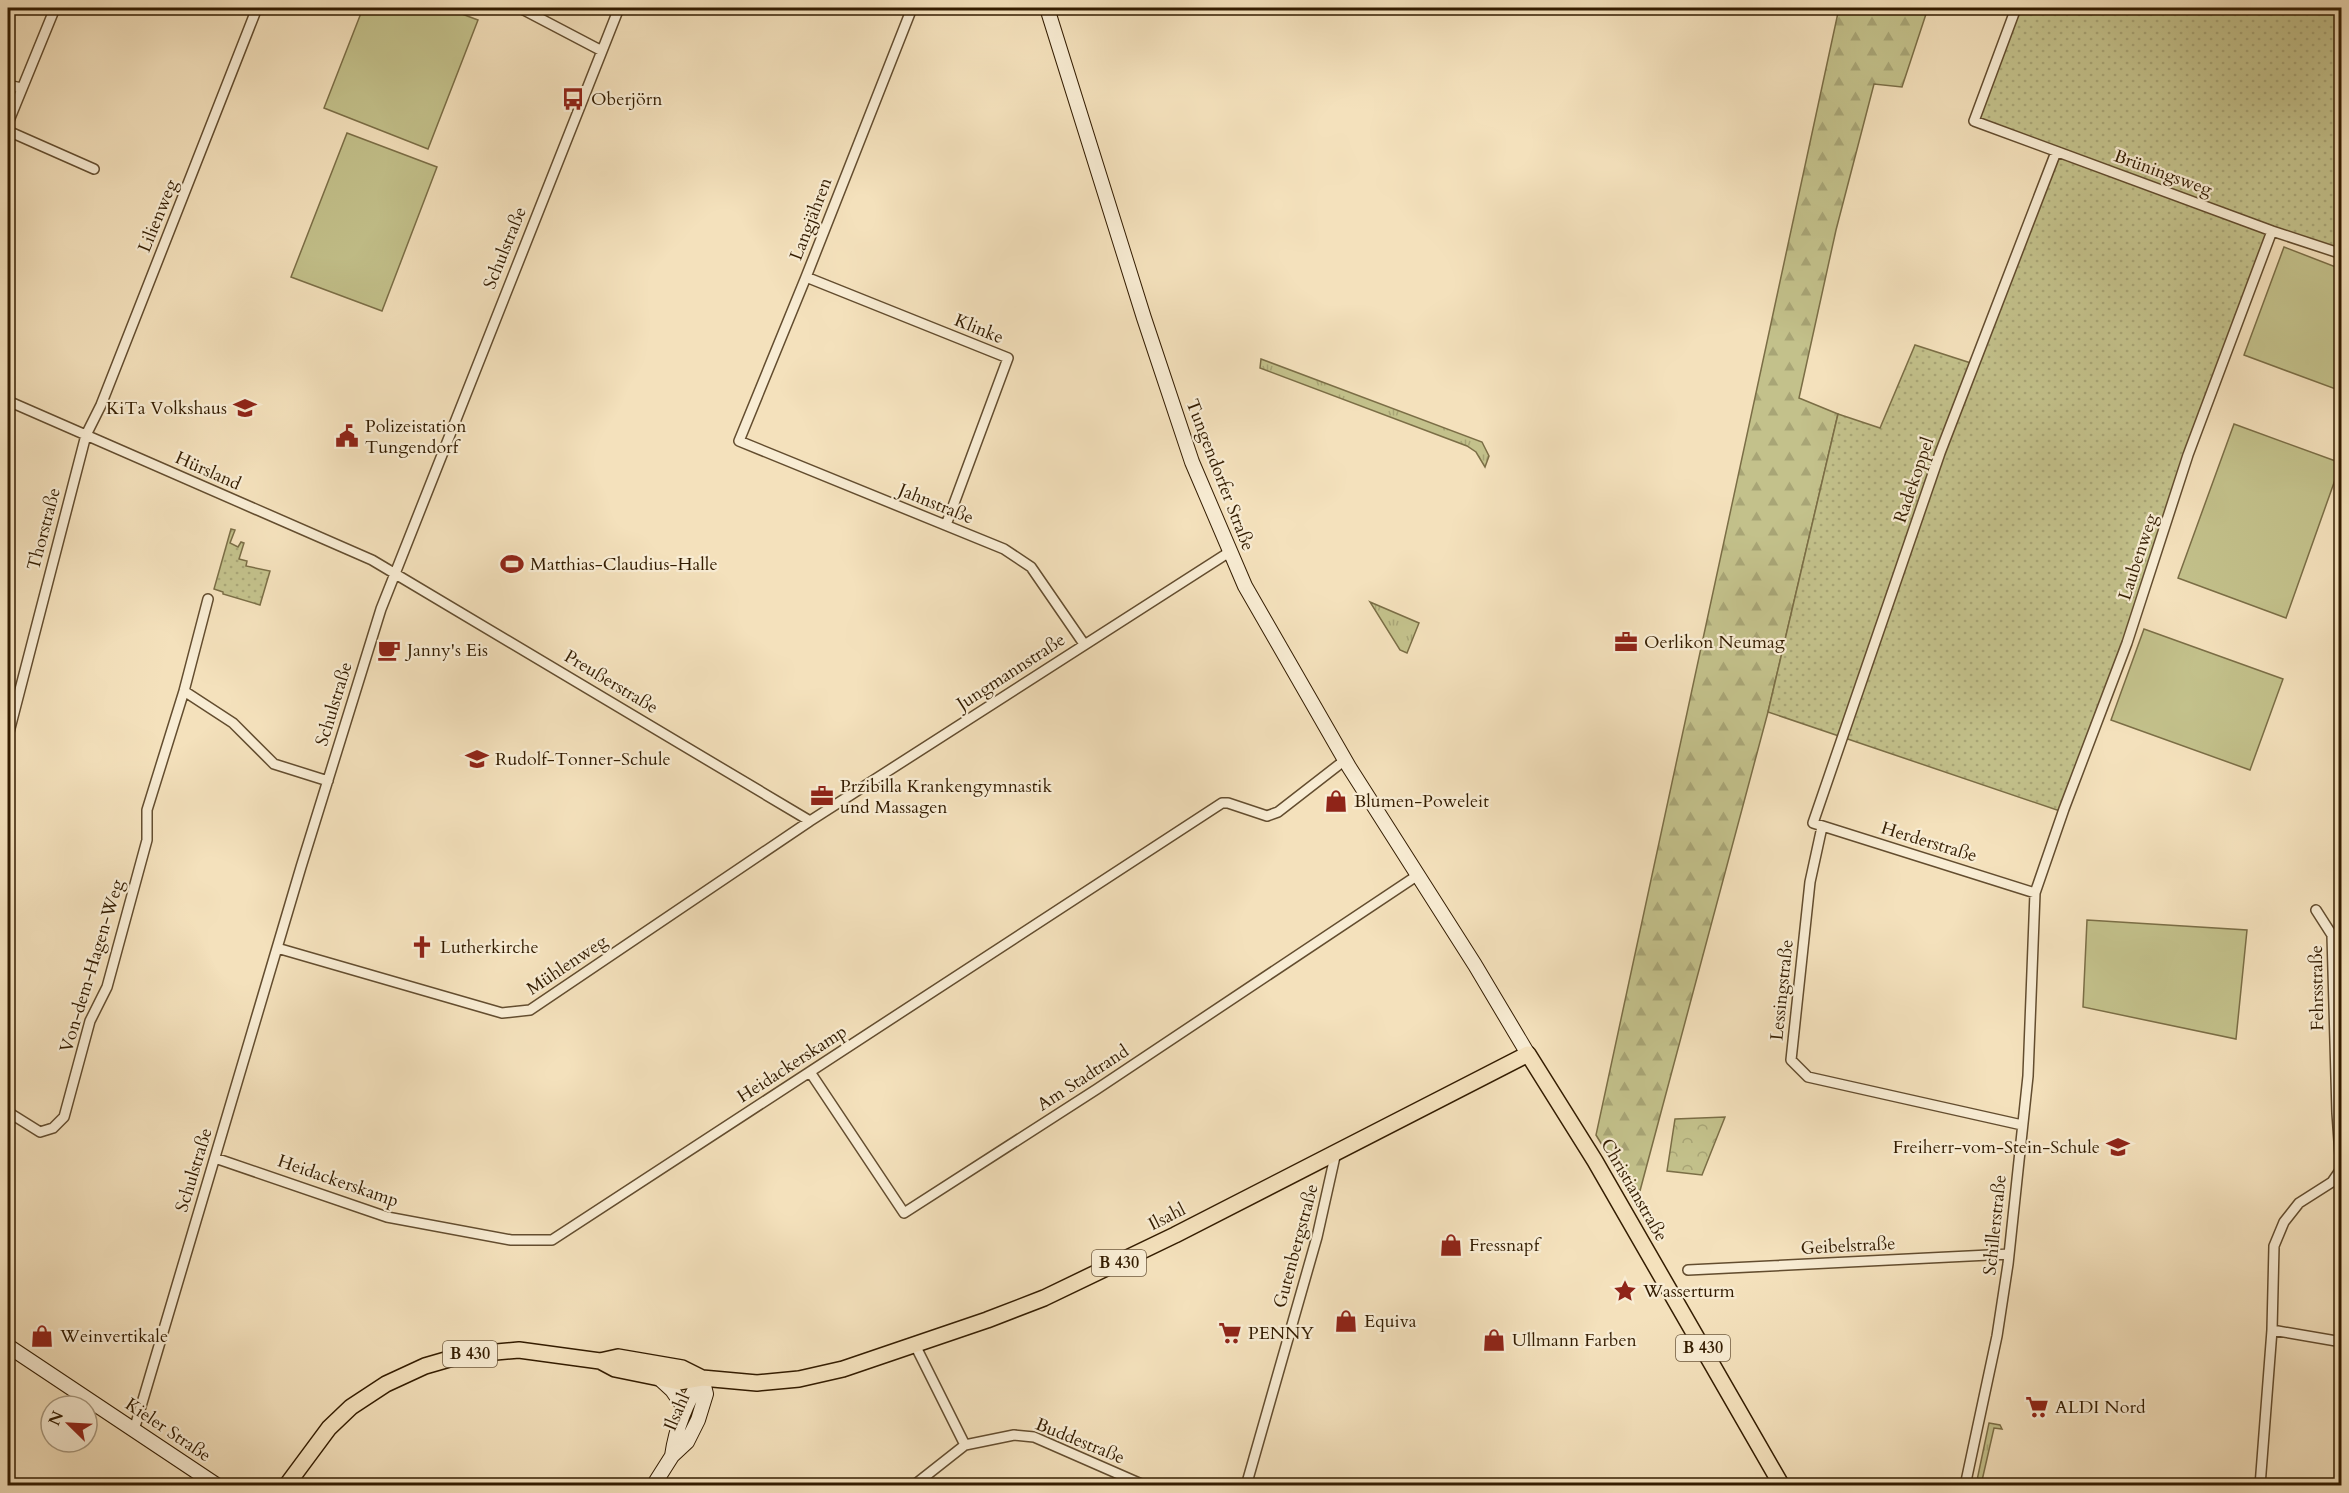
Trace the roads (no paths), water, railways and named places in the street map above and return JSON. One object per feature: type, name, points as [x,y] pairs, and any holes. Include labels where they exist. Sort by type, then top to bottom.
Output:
[{"type":"main road","name":"Tungendorfer Straße","points":[[1047,8],[1162,374],[1192,462],[1245,586],[1345,760],[1446,918]]},
{"type":"main road","name":"Christianstraße","points":[[1446,918],[1600,1171],[1782,1485]]},
{"type":"main road","name":"Ilsahl","points":[[702,1378],[758,1383],[799,1379],[843,1369],[1044,1298],[1175,1235],[1528,1054]]},
{"type":"main road","name":"Kieler Straße","points":[[8,1346],[218,1485]]},
{"type":"main road","name":"B 430","points":[[286,1485],[329,1428],[351,1407],[386,1384],[425,1366],[463,1355],[519,1350],[600,1361],[618,1357],[682,1368],[702,1378]]},
{"type":"main road","name":"B 430","points":[[600,1361],[615,1369],[679,1382],[702,1378]]},
{"type":"main road","points":[[659,1378],[672,1390],[685,1409]]},
{"type":"main road","name":"Ilsahl","points":[[672,1456],[675,1438],[685,1409],[702,1378]]},
{"type":"main road","name":"Ilsahl","points":[[653,1485],[672,1456],[687,1442],[698,1420],[706,1394],[702,1378]]},
{"type":"street","points":[[8,123],[55,8]]},
{"type":"street","name":"Lilienweg","points":[[86,435],[100,405],[257,8]]},
{"type":"street","points":[[520,8],[602,51]]},
{"type":"street","name":"Schulstraße","points":[[134,1430],[277,948],[381,609],[619,8]]},
{"type":"street","name":"Langjähren","points":[[739,441],[912,8]]},
{"type":"street","name":"Brüningsweg","points":[[2016,8],[1974,121],[2272,231],[2342,254]]},
{"type":"street","points":[[8,85],[21,88]]},
{"type":"street","points":[[8,130],[94,169]]},
{"type":"street","name":"Radekoppel","points":[[1817,825],[1940,453],[2056,152]]},
{"type":"street","name":"Laubenweg","points":[[2035,893],[2127,643],[2188,455],[2272,231]]},
{"type":"street","name":"Klinke","points":[[806,277],[1008,358],[946,525]]},
{"type":"street","name":"Hürsland","points":[[8,401],[396,572]]},
{"type":"street","name":"Thorstraße","points":[[8,736],[86,435]]},
{"type":"street","name":"Jahnstraße","points":[[739,441],[1004,549],[1031,567],[1084,644]]},
{"type":"street","name":"Jungmannstraße","points":[[810,821],[1231,551]]},
{"type":"street","name":"Preußerstraße","points":[[396,572],[810,821]]},
{"type":"street","name":"Von-dem-Hagen-Weg","points":[[8,1112],[40,1132],[53,1128],[64,1117],[90,1021],[107,987],[147,840],[147,810],[184,691],[208,599]]},
{"type":"street","points":[[184,691],[233,723],[274,764],[328,781]]},
{"type":"street","name":"Heidackerskamp","points":[[215,1158],[387,1217],[511,1240],[552,1240],[1222,803],[1267,816],[1278,812],[1345,760]]},
{"type":"street","name":"Mühlenweg","points":[[277,948],[502,1013],[530,1010],[810,821]]},
{"type":"street","name":"Herderstraße","points":[[1817,825],[2035,893]]},
{"type":"street","name":"Lessingstraße","points":[[1817,825],[1791,1060],[1808,1077],[2022,1125]]},
{"type":"street","name":"Am Stadtrand","points":[[810,1072],[904,1213],[1096,1089],[1418,875]]},
{"type":"street","name":"Schillerstraße","points":[[1965,1485],[1997,1336],[2009,1254],[2028,1076],[2035,893]]},
{"type":"street","name":"Fehrsstraße","points":[[2260,1485],[2272,1330],[2274,1246],[2284,1222],[2299,1203],[2332,1182],[2341,1169],[2337,1113],[2332,935],[2316,910]]},
{"type":"street","name":"Gutenbergstraße","points":[[1246,1485],[1317,1237],[1336,1152]]},
{"type":"street","name":"Geibelstraße","points":[[1688,1270],[2009,1254]]},
{"type":"street","points":[[2272,1330],[2342,1342]]},
{"type":"street","points":[[915,1345],[965,1445]]},
{"type":"street","name":"Buddestraße","points":[[913,1485],[965,1445],[1014,1435],[1034,1437],[1146,1485]]},
{"type":"place","name":"Oberjörn","points":[[573,99]]},
{"type":"place","name":"KiTa Volkshaus","points":[[245,408]]},
{"type":"place","name":"Polizeistation Tungendorf","points":[[347,436]]},
{"type":"place","name":"Matthias-Claudius-Halle","points":[[512,564]]},
{"type":"place","name":"Oerlikon Neumag","points":[[1626,642]]},
{"type":"place","name":"Janny's Eis","points":[[389,650]]},
{"type":"place","name":"Rudolf-Tonner-Schule","points":[[477,759]]},
{"type":"place","name":"Przibilla Krankengymnastik und Massagen","points":[[822,796]]},
{"type":"place","name":"Blumen-Poweleit","points":[[1336,801]]},
{"type":"place","name":"Lutherkirche","points":[[422,947]]},
{"type":"place","name":"Freiherr-vom-Stein-Schule","points":[[2118,1147]]},
{"type":"place","name":"Fressnapf","points":[[1451,1245]]},
{"type":"place","name":"Wasserturm","points":[[1625,1291]]},
{"type":"place","name":"Equiva","points":[[1346,1321]]},
{"type":"place","name":"PENNY","points":[[1230,1333]]},
{"type":"place","name":"Weinvertikale","points":[[42,1336]]},
{"type":"place","name":"Ullmann Farben","points":[[1494,1340]]},
{"type":"place","name":"ALDI Nord","points":[[2037,1407]]}]
